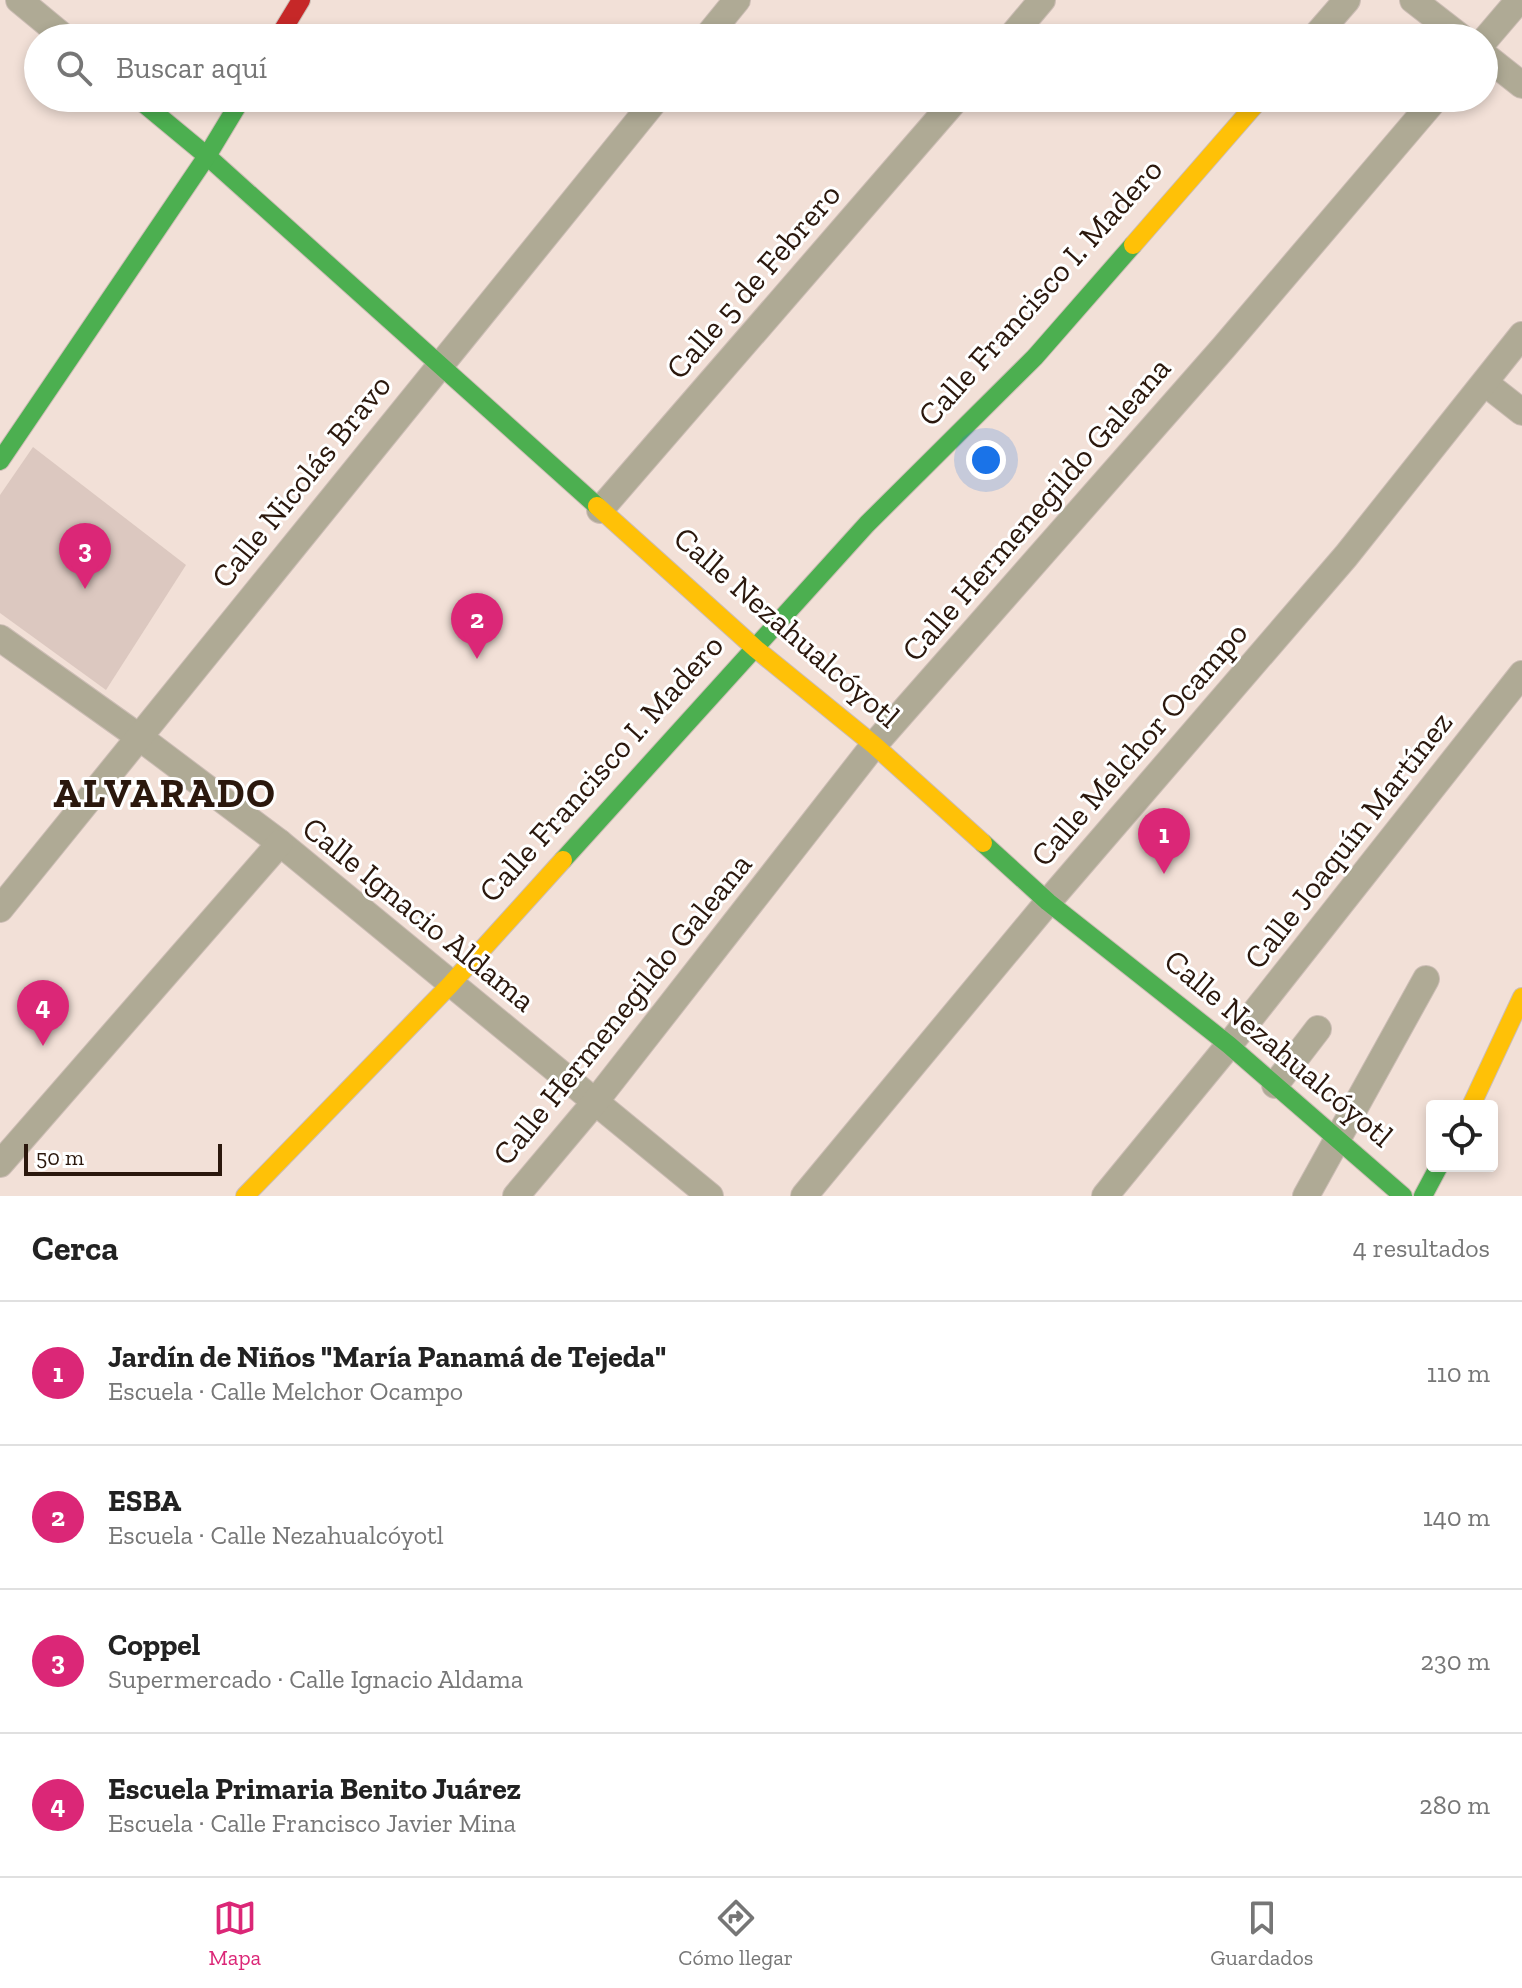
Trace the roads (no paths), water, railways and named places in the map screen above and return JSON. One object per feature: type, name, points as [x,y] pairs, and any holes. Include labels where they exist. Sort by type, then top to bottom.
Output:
[{"type":"street","points":[[19,0],[48,24]]},
{"type":"street","points":[[286,24],[301,0]]},
{"type":"street","points":[[717,24],[737,0]]},
{"type":"street","points":[[1022,24],[1042,0]]},
{"type":"street","points":[[1326,24],[1347,0]]},
{"type":"street","points":[[1413,0],[1444,24]]},
{"type":"street","points":[[1498,25],[1519,0]]},
{"type":"street","points":[[1498,66],[1522,85]]},
{"type":"street","name":"Calle Nezahualcóyotl","points":[[154,112],[207,156],[756,649],[874,745],[1048,902],[1229,1045],[1403,1196]]},
{"type":"street","points":[[0,461],[207,156],[234,112]]},
{"type":"street","name":"Calle Nicolás Bravo","points":[[0,909],[646,112]]},
{"type":"street","name":"Calle 5 de Febrero","points":[[600,510],[945,112]]},
{"type":"street","name":"Calle Francisco I. Madero","points":[[245,1196],[450,985],[867,524],[1035,357],[1249,112]]},
{"type":"street","name":"Calle Hermenegildo Galeana","points":[[516,1196],[595,1102],[874,745],[1224,347],[1424,112]]},
{"type":"street","name":"Calle Melchor Ocampo","points":[[804,1196],[1048,902],[1346,556],[1522,335]]},
{"type":"street","points":[[1485,383],[1522,412]]},
{"type":"street","name":"Calle Ignacio Aldama","points":[[0,638],[280,843],[710,1196]]},
{"type":"street","name":"Calle Joaquín Martínez","points":[[1105,1196],[1229,1045],[1522,674]]},
{"type":"street","points":[[0,1164],[280,843]]},
{"type":"street","points":[[1306,1196],[1426,979]]},
{"type":"street","points":[[1474,1100],[1522,997]]},
{"type":"street","points":[[1275,1085],[1318,1029]]},
{"type":"street","points":[[1423,1196],[1436,1172]]},
{"type":"place","name":"Coppel","points":[[85,589]]},
{"type":"place","name":"ESBA","points":[[477,659]]},
{"type":"place","name":"Jardín de Niños \"María Panamá de Tejeda\"","points":[[1164,874]]},
{"type":"place","name":"Escuela Primaria Benito Juárez","points":[[43,1046]]},
{"type":"district","name":"ALVARADO","points":[[165,793]]}]
